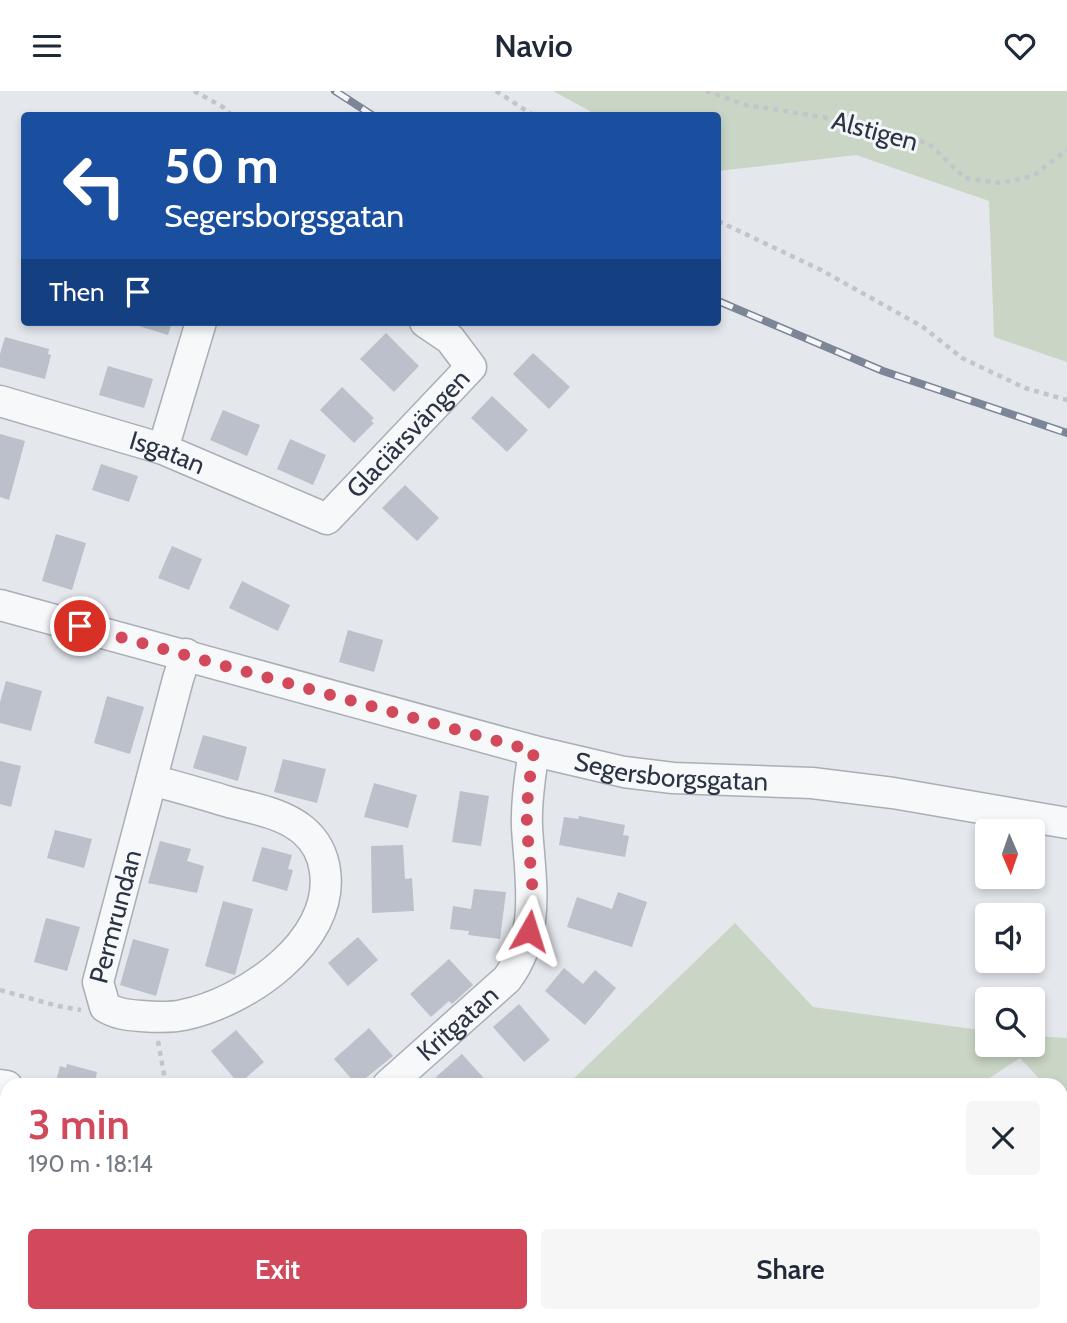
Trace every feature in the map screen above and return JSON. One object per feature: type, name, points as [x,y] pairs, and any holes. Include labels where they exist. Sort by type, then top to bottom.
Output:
[{"type":"street","points":[[163,449],[200,326]]},
{"type":"street","name":"Glaciärsvängen","points":[[327,519],[471,367],[450,339],[431,326]]},
{"type":"street","name":"Isgatan","points":[[0,401],[163,449],[327,519]]},
{"type":"street","name":"Segersborgsgatan","points":[[0,605],[534,751],[624,772],[673,778],[812,783],[893,793],[1067,823]]},
{"type":"street","name":"Permrundan","points":[[152,780],[280,815],[313,839],[322,856],[327,891],[319,916],[310,932],[296,950],[253,987],[212,1007],[182,1015],[154,1017],[117,1014],[105,1007],[98,982],[152,780],[186,654]]},
{"type":"street","name":"Kritgatan","points":[[396,1078],[507,979],[526,945],[532,917],[533,885],[527,824],[534,751]]},
{"type":"path","points":[[194,91],[228,112]]},
{"type":"path","points":[[496,91],[528,112]]},
{"type":"path","name":"Alstigen","points":[[706,91],[746,105],[823,117],[928,143],[965,179],[1000,183],[1033,176],[1067,149]]},
{"type":"path","points":[[721,222],[821,270],[923,327],[962,358],[1024,388],[1067,400]]},
{"type":"path","points":[[0,990],[78,1010],[105,1007]]},
{"type":"path","points":[[154,1017],[165,1078]]},
{"type":"green space","points":[[553,91],[1067,91],[1067,362],[994,337],[989,201],[856,155],[721,171],[721,112],[592,112]]},
{"type":"green space","points":[[735,923],[813,1007],[975,1029],[975,1057],[1045,1057],[1045,1037],[1067,1038],[1067,1078],[1039,1078],[1020,1058],[990,1078],[574,1078]]},
{"type":"building","points":[[139,326],[171,326],[168,335]]},
{"type":"building","points":[[386,333],[419,366],[394,392],[360,359]]},
{"type":"building","points":[[5,337],[49,349],[48,354],[51,355],[45,379],[0,367],[0,354]]},
{"type":"building","points":[[533,353],[570,387],[549,409],[513,374]]},
{"type":"building","points":[[108,366],[153,379],[144,408],[99,395]]},
{"type":"building","points":[[342,387],[374,418],[371,421],[374,423],[354,443],[320,410]]},
{"type":"building","points":[[492,396],[528,430],[507,452],[471,418]]},
{"type":"building","points":[[223,410],[260,425],[247,456],[210,440]]},
{"type":"building","points":[[0,434],[25,441],[9,500],[0,497]]},
{"type":"building","points":[[290,439],[326,455],[313,485],[277,469]]},
{"type":"building","points":[[101,464],[138,476],[129,502],[92,490]]},
{"type":"building","points":[[405,485],[439,518],[417,541],[382,508]]},
{"type":"building","points":[[56,534],[86,543],[72,590],[42,581]]},
{"type":"building","points":[[172,546],[202,559],[189,590],[158,578]]},
{"type":"building","points":[[242,581],[290,605],[278,631],[229,608]]},
{"type":"building","points":[[348,630],[383,640],[374,672],[339,662]]},
{"type":"building","points":[[6,681],[42,691],[31,731],[0,723],[0,702]]},
{"type":"building","points":[[107,696],[144,707],[130,754],[94,743]]},
{"type":"building","points":[[203,735],[247,747],[238,781],[193,768]]},
{"type":"building","points":[[283,759],[326,769],[317,803],[274,792]]},
{"type":"building","points":[[0,761],[21,766],[11,807],[0,804]]},
{"type":"building","points":[[374,783],[417,795],[408,828],[364,817]]},
{"type":"building","points":[[460,791],[489,796],[481,846],[452,842]]},
{"type":"building","points":[[579,816],[625,825],[623,835],[629,836],[625,857],[559,845],[564,817],[578,819]]},
{"type":"building","points":[[55,830],[92,839],[84,868],[47,858]]},
{"type":"building","points":[[160,841],[191,849],[187,861],[204,866],[197,893],[148,883]]},
{"type":"building","points":[[403,845],[405,879],[412,878],[414,911],[372,913],[371,846]]},
{"type":"building","points":[[262,847],[292,855],[288,869],[293,870],[287,891],[252,881]]},
{"type":"building","points":[[474,889],[506,892],[500,939],[468,935],[469,931],[450,929],[453,906],[471,909]]},
{"type":"building","points":[[618,892],[647,902],[632,947],[567,927],[577,897],[612,909]]},
{"type":"building","points":[[223,901],[253,909],[235,975],[205,966]]},
{"type":"building","points":[[46,918],[80,927],[67,971],[34,962]]},
{"type":"building","points":[[358,937],[378,960],[348,986],[328,963]]},
{"type":"building","points":[[133,939],[169,949],[156,996],[120,985]]},
{"type":"building","points":[[449,959],[473,985],[452,1004],[449,1001],[431,1017],[410,994]]},
{"type":"building","points":[[564,968],[583,984],[595,970],[616,988],[585,1025],[545,991]]},
{"type":"building","points":[[519,1004],[550,1040],[524,1062],[493,1027]]},
{"type":"building","points":[[369,1028],[393,1056],[366,1078],[351,1078],[334,1059]]},
{"type":"building","points":[[236,1030],[264,1062],[246,1078],[234,1078],[211,1051]]},
{"type":"building","points":[[462,1054],[484,1078],[437,1078]]},
{"type":"building","points":[[67,1064],[97,1072],[96,1078],[57,1078],[60,1066],[66,1068]]},
{"type":"railway","points":[[335,91],[367,112]]},
{"type":"railway","points":[[721,302],[883,371],[1067,433]]},
{"type":"route","points":[[80,626],[534,751],[527,824],[533,885],[529,931]]}]
